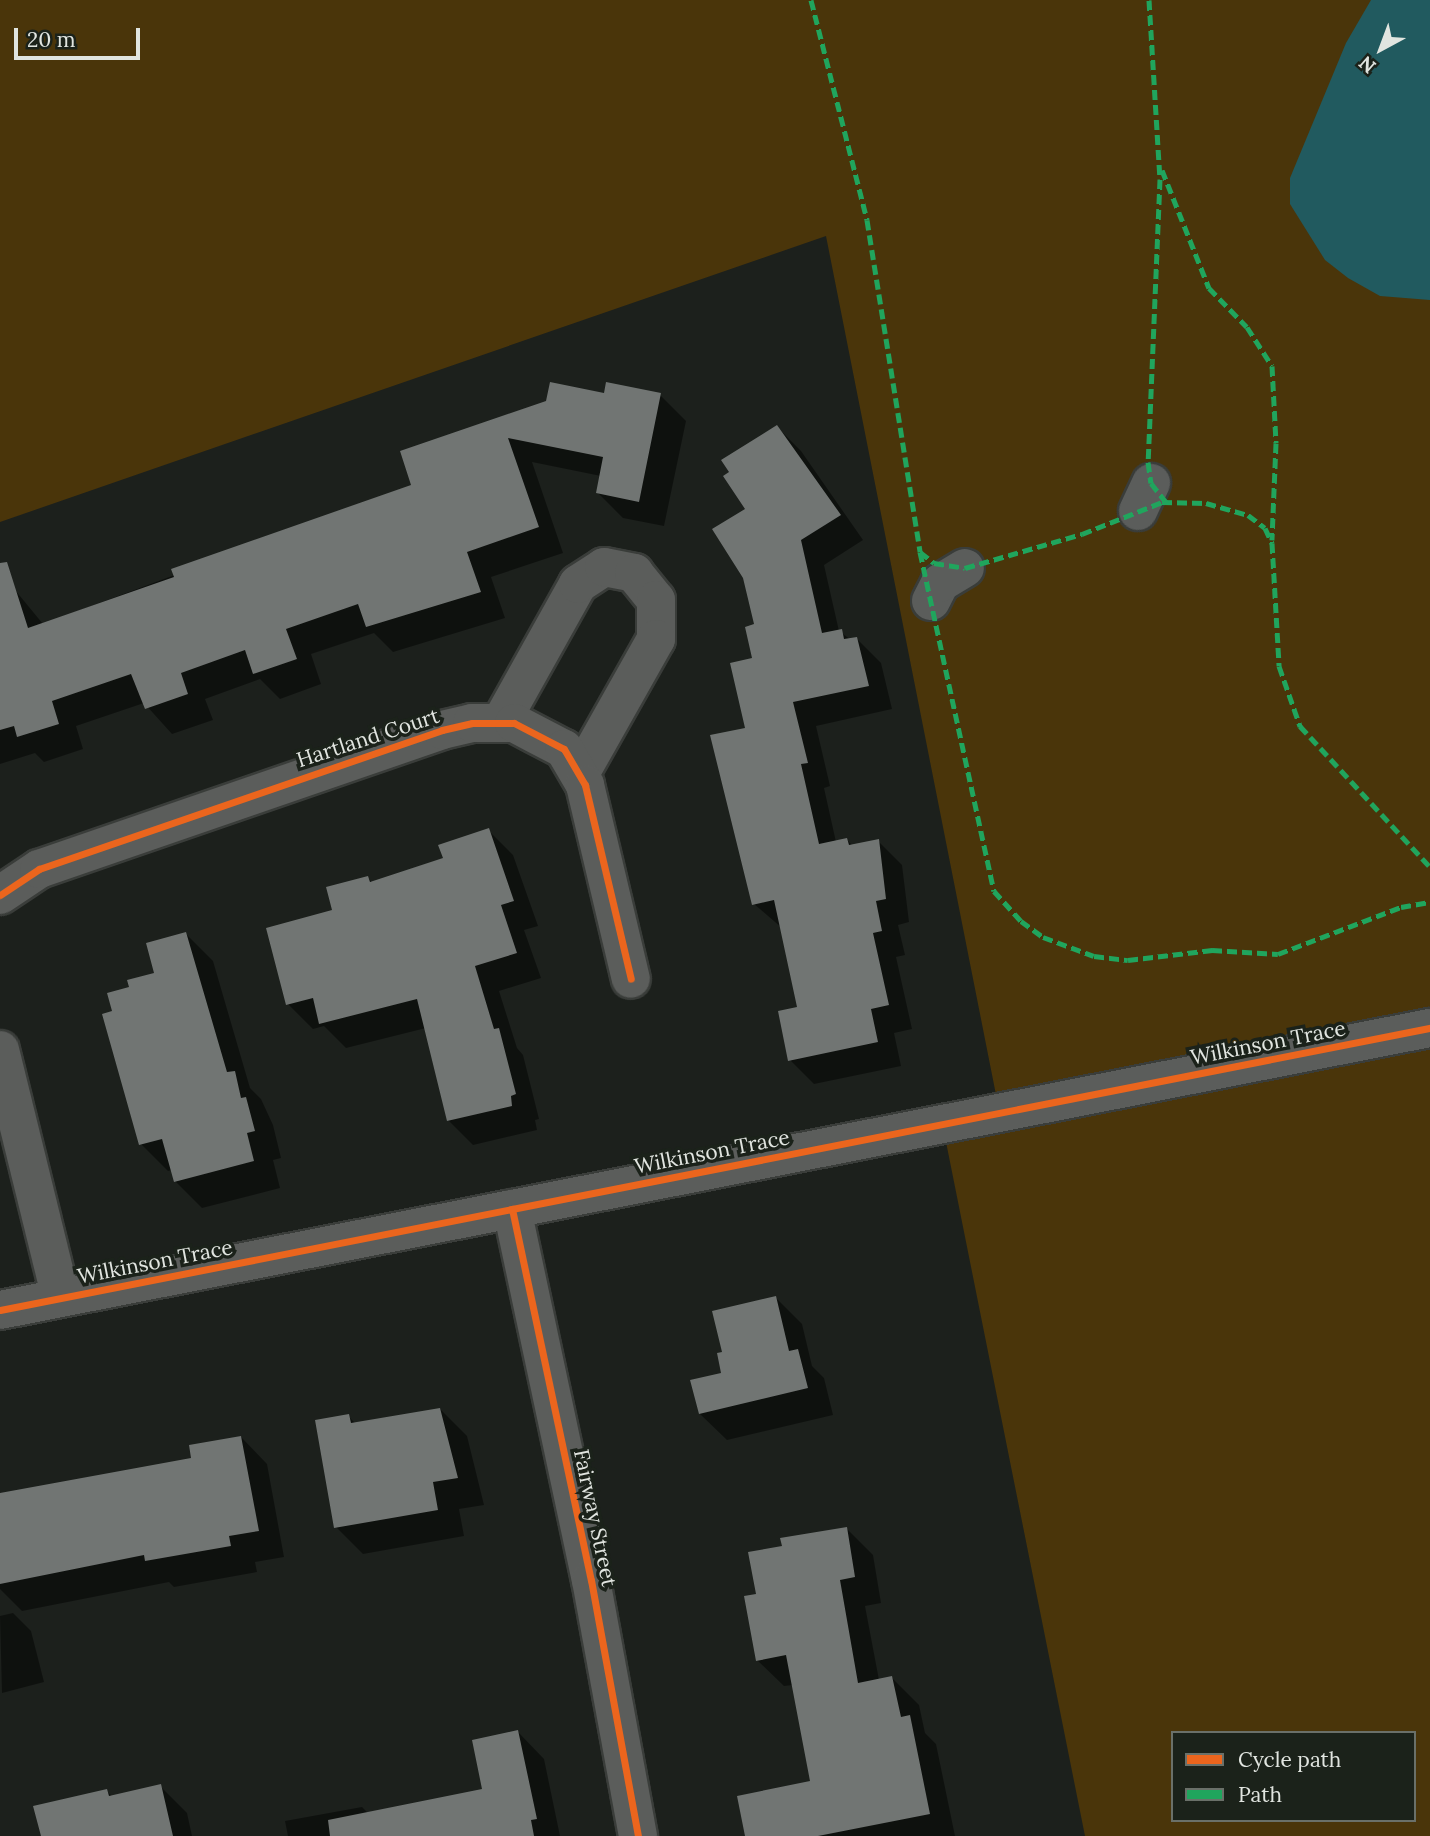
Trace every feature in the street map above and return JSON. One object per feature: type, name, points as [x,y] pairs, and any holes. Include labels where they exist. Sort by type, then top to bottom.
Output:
[{"type":"street","points":[[501,722],[578,584],[604,567],[634,573],[656,600],[656,639],[580,774]]},
{"type":"street","points":[[931,601],[940,583],[965,568]]},
{"type":"street","name":"Hartland Court","points":[[0,895],[39,869],[442,730],[501,722],[528,727],[553,740],[564,749],[580,774],[597,830],[631,979]]},
{"type":"street","name":"Wilkinson Trace","points":[[0,1310],[1430,1028]]},
{"type":"street","points":[[0,1050],[61,1298]]},
{"type":"street","name":"Fairway Street","points":[[512,1209],[591,1580],[638,1836]]},
{"type":"shaded area","points":[[0,0],[1430,0],[1430,1836],[1085,1836],[943,1127],[1000,1115],[826,236],[0,522]]},
{"type":"water","points":[[1371,0],[1430,0],[1430,300],[1380,296],[1348,278],[1325,260],[1290,204],[1290,178],[1346,43]]},
{"type":"building","points":[[550,382],[604,393],[606,382],[661,393],[639,502],[596,493],[603,457],[508,438],[539,527],[467,552],[481,592],[366,627],[358,604],[286,629],[297,659],[253,674],[245,650],[181,673],[188,694],[145,709],[131,674],[52,701],[59,724],[17,737],[14,726],[0,730],[0,563],[7,562],[28,628],[174,577],[171,569],[411,485],[400,451],[546,401]]},
{"type":"building","points":[[777,425],[841,515],[801,540],[822,633],[842,629],[844,639],[857,637],[869,686],[793,702],[808,763],[801,764],[819,844],[847,838],[849,845],[879,839],[886,899],[876,901],[882,931],[873,933],[889,1005],[871,1009],[878,1042],[788,1061],[778,1011],[797,1007],[774,900],[752,905],[710,735],[745,728],[730,663],[752,658],[745,627],[754,624],[743,578],[712,529],[745,509],[723,476],[729,472],[721,460]]},
{"type":"building","points":[[489,828],[514,901],[501,905],[517,953],[475,966],[494,1029],[499,1028],[516,1094],[511,1096],[512,1106],[447,1121],[417,999],[319,1024],[313,998],[286,1005],[266,928],[332,910],[326,887],[368,876],[370,882],[443,858],[438,845]]},
{"type":"building","points":[[186,932],[227,1072],[235,1071],[241,1098],[246,1097],[255,1131],[247,1133],[254,1161],[174,1182],[162,1139],[139,1145],[102,1014],[112,1011],[107,993],[129,987],[127,980],[154,973],[146,943]]},
{"type":"building","points":[[776,1296],[789,1351],[798,1349],[808,1388],[699,1414],[690,1380],[721,1373],[717,1353],[722,1352],[712,1311]]},
{"type":"building","points":[[440,1408],[458,1478],[433,1482],[438,1510],[334,1528],[315,1420],[349,1414],[351,1423]]},
{"type":"building","points":[[241,1436],[259,1531],[229,1536],[231,1546],[145,1561],[144,1555],[0,1584],[0,1493],[191,1458],[189,1445]]},
{"type":"building","points":[[847,1527],[855,1577],[840,1580],[858,1683],[892,1676],[901,1717],[910,1715],[930,1814],[818,1836],[745,1836],[737,1796],[810,1781],[786,1655],[756,1661],[744,1596],[756,1594],[748,1552],[782,1546],[780,1538]]},
{"type":"building","points":[[518,1730],[537,1819],[531,1820],[534,1836],[330,1836],[328,1820],[482,1789],[472,1740]]},
{"type":"building","points":[[161,1784],[173,1836],[41,1836],[33,1806],[107,1789],[109,1796]]},
{"type":"marked path","points":[[811,0],[867,220],[920,552],[994,891],[1021,921],[1043,937],[1094,956],[1128,960],[1212,950],[1278,954],[1401,907],[1430,902]]},
{"type":"marked path","points":[[1149,0],[1160,179],[1148,462],[1151,483],[1166,502]]},
{"type":"marked path","points":[[1162,170],[1209,288],[1247,327],[1272,366],[1276,443],[1272,540]]},
{"type":"marked path","points":[[920,552],[934,563],[965,568],[1082,534],[1162,502],[1206,503],[1248,515],[1265,528],[1272,543],[1279,666],[1300,726],[1430,867]]},
{"type":"cycle path","points":[[0,895],[39,869],[442,730],[472,723],[514,723],[564,749],[585,785],[631,979]]},
{"type":"cycle path","points":[[0,1310],[1430,1028]]},
{"type":"cycle path","points":[[512,1209],[591,1580],[638,1836]]}]
